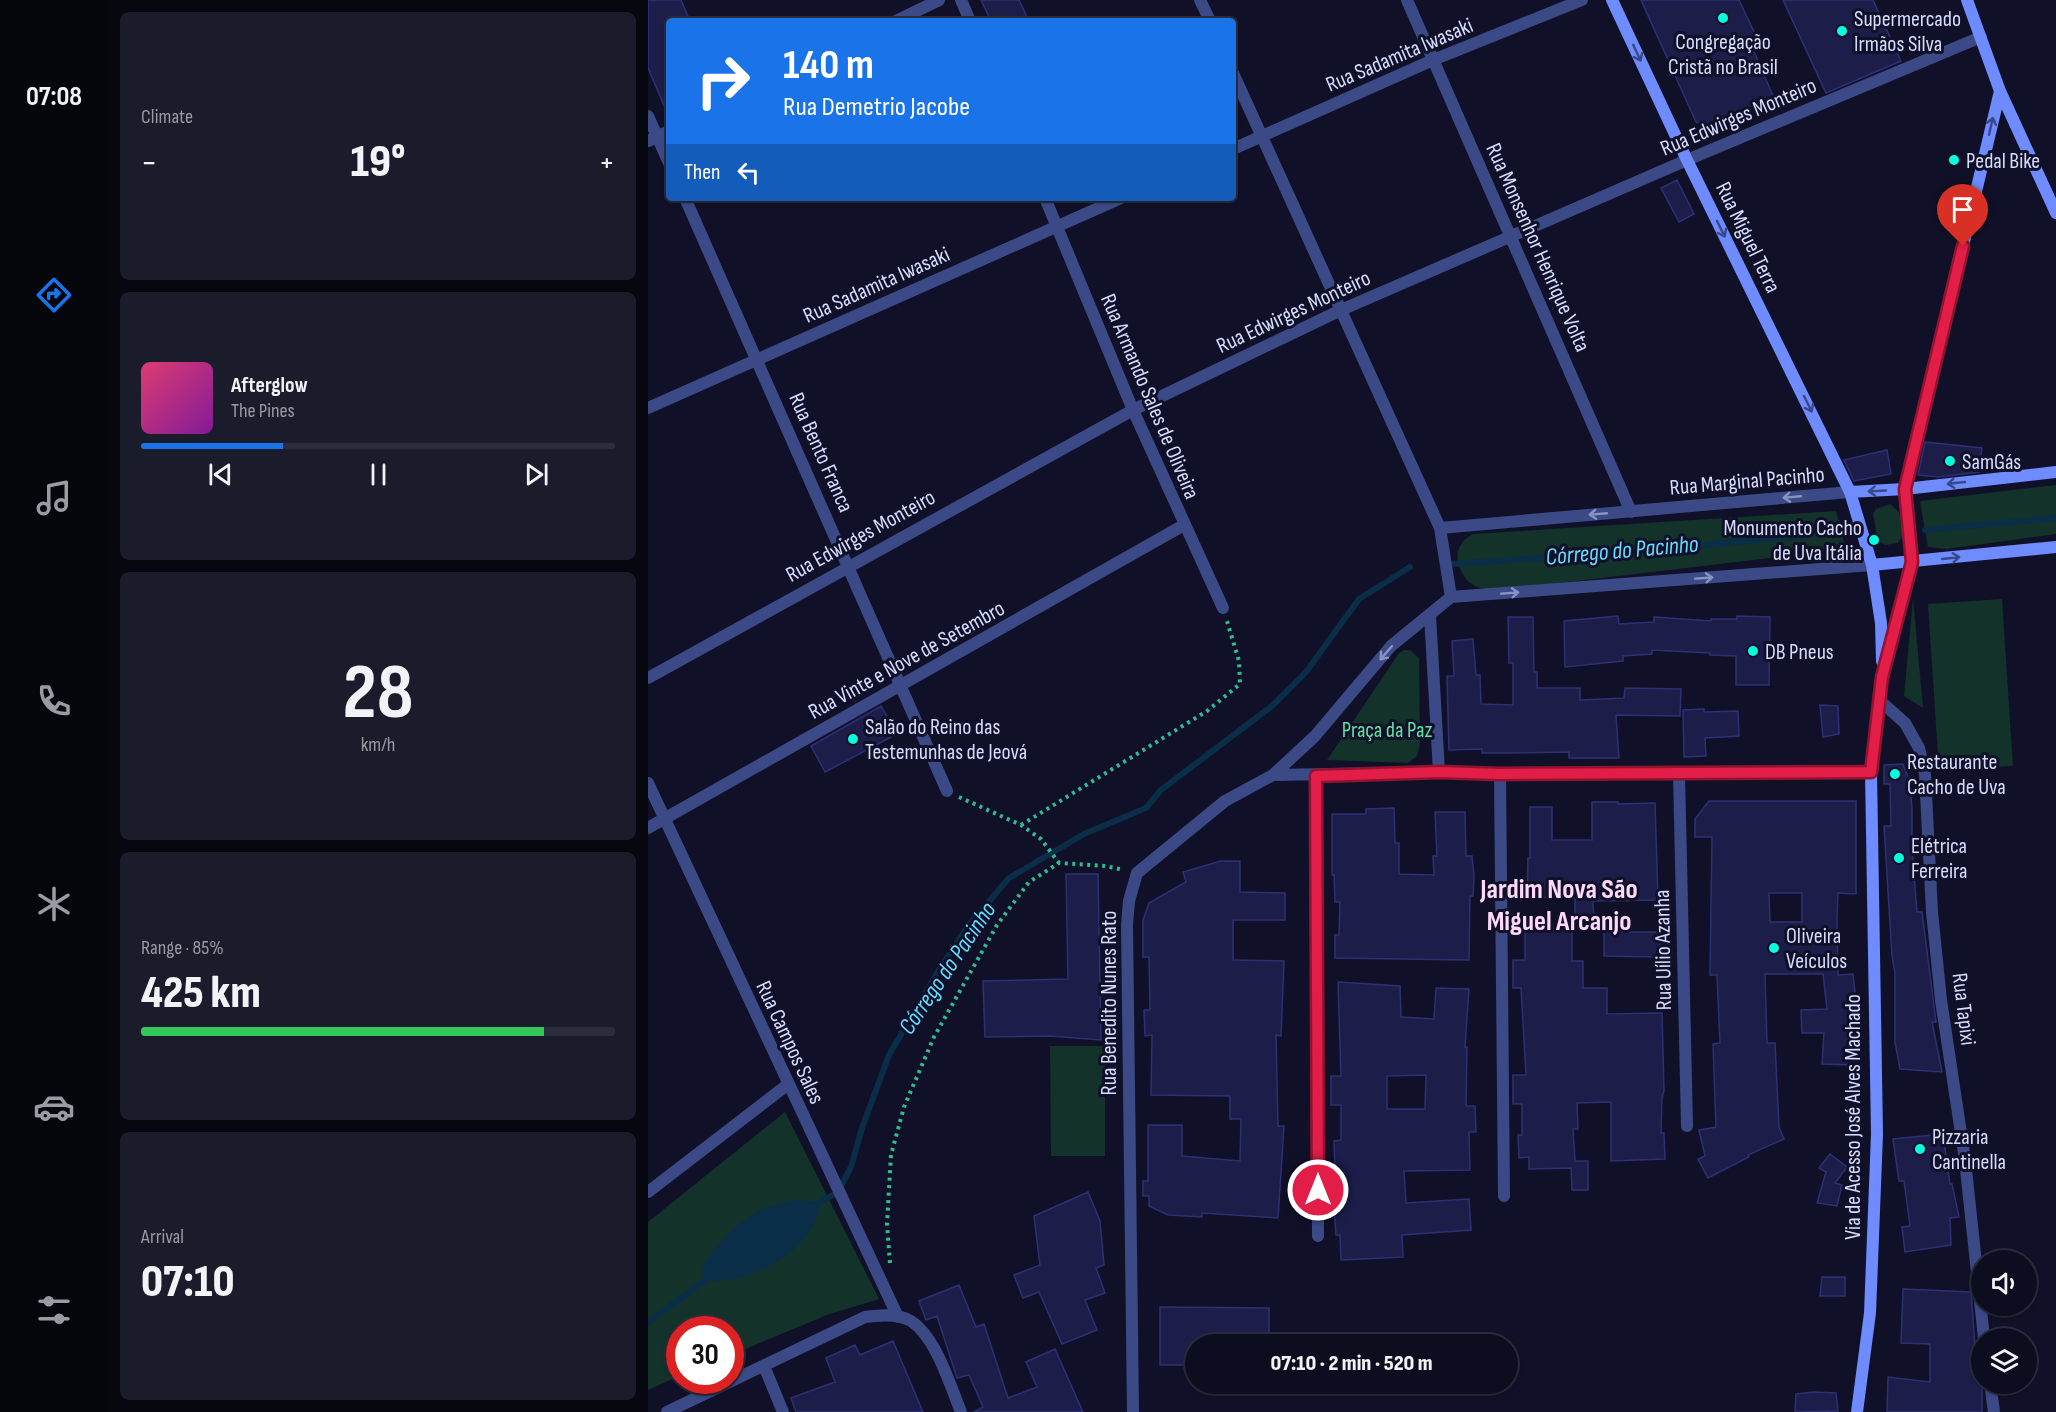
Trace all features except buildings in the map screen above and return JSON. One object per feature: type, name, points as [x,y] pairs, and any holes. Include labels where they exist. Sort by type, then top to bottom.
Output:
[{"type":"main road","name":"Rua Miguel Terra","points":[[1612,0],[1687,160],[1856,507],[1872,565],[1881,622],[1882,677]]},
{"type":"main road","points":[[1967,0],[2000,91],[2056,213]]},
{"type":"main road","points":[[1882,677],[1912,557],[1905,489],[2000,91]]},
{"type":"main road","name":"Rua Marginal Pacinho","points":[[1850,492],[1905,489],[2056,472]]},
{"type":"main road","points":[[1872,565],[1912,557],[2056,547]]},
{"type":"main road","name":"Via de Acesso José Alves Machado","points":[[1857,1412],[1870,1313],[1877,1134],[1871,772],[1882,677]]},
{"type":"street","points":[[902,18],[939,0]]},
{"type":"street","points":[[961,0],[968,18]]},
{"type":"street","points":[[1200,0],[1209,18]]},
{"type":"street","name":"Rua Monsenhor Henrique Volta","points":[[1407,0],[1631,512]]},
{"type":"street","name":"Rua Sadamita Iwasaki","points":[[1236,148],[1433,60],[1582,0]]},
{"type":"street","name":"Rua Edwirges Monteiro","points":[[648,678],[848,565],[1133,410],[1341,310],[1687,160],[1982,37]]},
{"type":"street","points":[[1236,80],[1440,528],[1451,597]]},
{"type":"street","points":[[648,116],[653,139],[666,158]]},
{"type":"street","name":"Rua Bento Franca","points":[[686,201],[947,791]]},
{"type":"street","name":"Rua Armando Sales de Oliveira","points":[[1046,201],[1133,410],[1223,608]]},
{"type":"street","name":"Rua Sadamita Iwasaki","points":[[648,408],[1114,201]]},
{"type":"street","name":"Rua Marginal Pacinho","points":[[1440,528],[1850,492]]},
{"type":"street","name":"Rua Vinte e Nove de Setembro","points":[[648,828],[1184,525]]},
{"type":"street","points":[[1137,873],[1226,801],[1273,775],[1315,736],[1391,646],[1451,597],[1872,565]]},
{"type":"street","points":[[1430,615],[1439,772]]},
{"type":"street","name":"Rua Tapixi","points":[[1879,700],[1905,723],[1918,748],[1925,774],[1932,912],[1941,1000],[1965,1160],[1983,1328]]},
{"type":"street","points":[[1273,775],[1439,772],[1500,774],[1871,772]]},
{"type":"street","points":[[1500,774],[1504,1196]]},
{"type":"street","name":"Rua Uílio Azanha","points":[[1680,774],[1688,1126]]},
{"type":"street","points":[[1316,776],[1318,1236]]},
{"type":"street","name":"Rua Campos Sales","points":[[648,783],[787,1085],[898,1317]]},
{"type":"street","name":"Rua Benedito Nunes Rato","points":[[1133,1412],[1127,925],[1129,901],[1137,873]]},
{"type":"street","points":[[648,1192],[787,1085]]},
{"type":"street","points":[[668,1412],[865,1317],[885,1314],[911,1321],[926,1336],[940,1362],[961,1412]]},
{"type":"street","points":[[764,1366],[783,1412]]},
{"type":"street","points":[[1992,1394],[1994,1412]]},
{"type":"path","points":[[1021,825],[1207,711],[1240,684],[1239,661],[1223,608]]},
{"type":"path","points":[[947,791],[1021,825],[1041,839],[1059,863]]},
{"type":"path","points":[[891,1272],[887,1224],[891,1155],[904,1107],[934,1037],[997,925],[1029,882],[1059,863],[1105,866],[1137,873]]},
{"type":"green space","points":[[2056,485],[2056,534],[1947,549],[1928,547],[1920,501]]},
{"type":"green space","points":[[1890,504],[1899,512],[1903,535],[1898,543],[1885,545],[1878,541],[1873,514],[1876,509]]},
{"type":"green space","points":[[1836,511],[1846,549],[1500,590],[1475,586],[1464,576],[1458,563],[1459,549],[1464,540],[1473,534]]},
{"type":"green space","points":[[1913,598],[1923,708],[1904,696]]},
{"type":"green space","points":[[2002,599],[2013,766],[1939,770],[1928,604]]},
{"type":"green space","name":"Praça da Paz","points":[[1410,650],[1419,658],[1420,745],[1417,756],[1408,763],[1327,760],[1399,653]]},
{"type":"green space","points":[[1050,1046],[1105,1046],[1105,1156],[1051,1156]]},
{"type":"green space","points":[[785,1112],[879,1299],[827,1315],[744,1350],[744,1316],[666,1316],[666,1382],[648,1390],[648,1222]]},
{"type":"water","points":[[799,1200],[820,1202],[816,1219],[807,1235],[794,1249],[778,1261],[742,1277],[706,1280],[702,1269],[710,1255],[730,1232],[755,1214],[783,1203]]},
{"type":"waterway","name":"Córrego do Pacinho","points":[[1925,530],[2056,518]]},
{"type":"waterway","name":"Córrego do Pacinho","points":[[1452,564],[1632,552],[1828,533]]},
{"type":"waterway","name":"Córrego do Pacinho","points":[[813,1206],[838,1192],[851,1167],[862,1128],[889,1055],[968,926],[1009,878],[1084,834],[1146,808],[1161,790],[1272,706],[1306,672],[1359,599],[1410,567]]},
{"type":"waterway","name":"Córrego do Pacinho","points":[[648,1322],[711,1276]]},
{"type":"place","name":"Congregação Cristã no Brasil","points":[[1723,18]]},
{"type":"place","name":"Supermercado Irmãos Silva","points":[[1842,31]]},
{"type":"place","name":"Pedal Bike","points":[[1954,160]]},
{"type":"place","name":"SamGás","points":[[1950,461]]},
{"type":"place","name":"Monumento Cacho de Uva Itália","points":[[1874,540]]},
{"type":"place","name":"DB Pneus","points":[[1753,651]]},
{"type":"place","name":"Salão do Reino das Testemunhas de Jeová","points":[[853,739]]},
{"type":"place","name":"Restaurante Cacho de Uva","points":[[1895,774]]},
{"type":"place","name":"Elétrica Ferreira","points":[[1899,858]]},
{"type":"place","name":"Oliveira Veículos","points":[[1774,948]]},
{"type":"place","name":"Pizzaria Cantinella","points":[[1920,1149]]},
{"type":"district","name":"Jardim Nova São Miguel Arcanjo","points":[[1559,904]]},
{"type":"route","points":[[1318,1190],[1316,776],[1439,772],[1500,774],[1871,772],[1882,677],[1912,562],[1905,489],[1963,246]]}]
